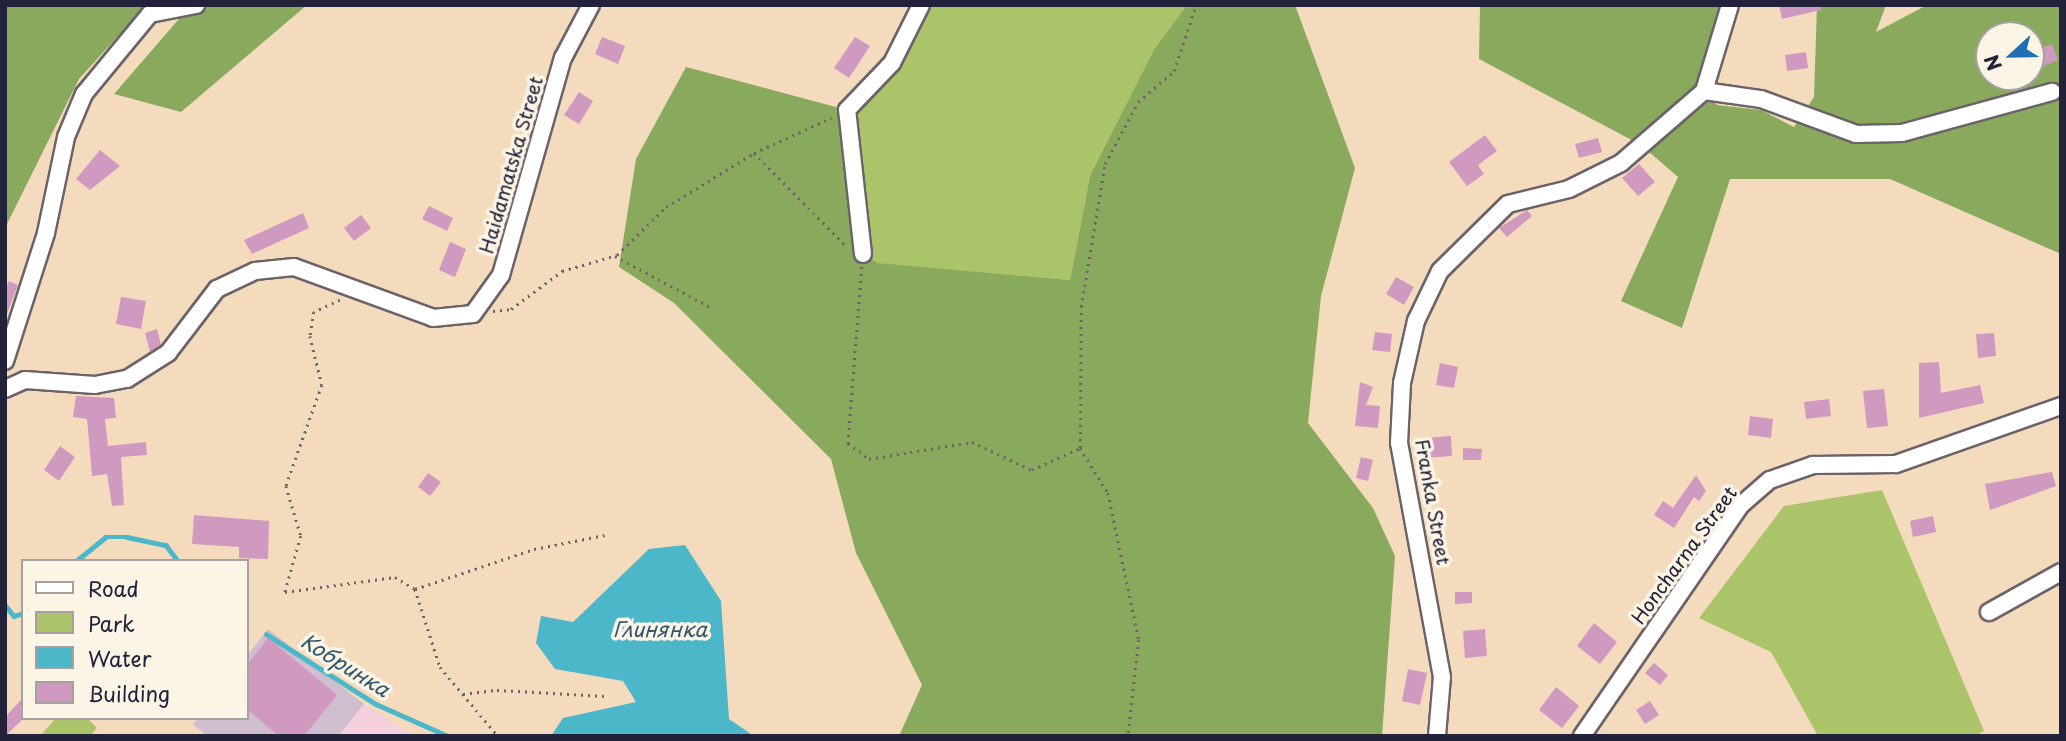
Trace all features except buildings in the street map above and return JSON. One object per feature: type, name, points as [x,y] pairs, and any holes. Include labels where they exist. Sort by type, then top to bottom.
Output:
[{"type":"street","points":[[5,361],[46,233],[71,126],[84,94],[153,10],[196,5]]},
{"type":"street","name":"Haidamatska Street","points":[[473,314],[501,275],[563,58],[591,5]]},
{"type":"street","points":[[863,257],[847,110],[892,63],[921,5]]},
{"type":"street","points":[[1730,5],[1704,90],[1761,99],[1856,134],[1902,133],[2052,92]]},
{"type":"street","name":"Franka Street","points":[[1437,736],[1442,677],[1399,443],[1402,383],[1416,321],[1440,271],[1508,204],[1569,189],[1621,163],[1704,90]]},
{"type":"street","points":[[5,389],[25,380],[95,385],[127,379],[168,353],[218,289],[255,271],[295,267],[356,293],[433,318],[473,314]]},
{"type":"street","name":"Honcharna Street","points":[[1582,736],[1741,505],[1770,481],[1813,465],[1896,464],[2061,407]]},
{"type":"street","points":[[1989,612],[2061,572]]},
{"type":"path","points":[[1128,736],[1139,640],[1108,494],[1080,448],[1081,307],[1105,164],[1138,103],[1174,71],[1196,5]]},
{"type":"path","points":[[473,314],[511,309],[562,271],[615,256],[666,207],[754,153],[847,110]]},
{"type":"path","points":[[754,153],[863,257],[848,443],[869,459],[972,442],[1032,470],[1080,448]]},
{"type":"path","points":[[615,256],[710,307]]},
{"type":"path","points":[[356,293],[314,312],[310,336],[322,385],[286,486],[301,536],[285,592],[395,577],[415,589],[440,667],[498,736]]},
{"type":"path","points":[[415,589],[534,549],[605,535]]},
{"type":"path","points":[[463,694],[604,696]]},
{"type":"shaded area","points":[[268,629],[364,704],[338,736],[207,736],[193,724],[196,720],[248,720],[248,655]]},
{"type":"shaded area","points":[[364,704],[414,736],[338,736]]},
{"type":"green space","points":[[5,5],[146,5],[79,79],[5,228]]},
{"type":"green space","points":[[191,5],[307,5],[181,112],[114,94]]},
{"type":"green space","points":[[921,5],[1189,5],[1090,176],[1070,280],[877,264],[863,254],[847,110],[892,63]]},
{"type":"green space","points":[[1187,5],[1295,5],[1355,168],[1321,296],[1308,423],[1373,508],[1395,556],[1382,736],[899,736],[922,685],[856,553],[831,459],[674,303],[619,267],[636,159],[686,67],[847,110],[863,253],[877,263],[1070,280],[1090,176],[1154,50]]},
{"type":"green space","points":[[1480,5],[1725,5],[1704,91],[1717,105],[1761,110],[1794,127],[1814,97],[1817,5],[1886,5],[1876,32],[1927,5],[2061,5],[2061,254],[1890,179],[1730,179],[1682,328],[1621,301],[1678,177],[1641,145],[1479,59]]},
{"type":"green space","points":[[1882,490],[1984,731],[1975,736],[1818,736],[1771,652],[1699,618],[1784,506]]},
{"type":"green space","points":[[54,720],[89,720],[97,728],[90,736],[40,736]]},
{"type":"water","name":"Глинянка","points":[[685,545],[721,601],[729,719],[754,736],[551,736],[563,718],[636,702],[623,681],[555,669],[536,643],[541,616],[573,622],[649,549]]},
{"type":"waterway","name":"Кобринка","points":[[78,559],[106,537],[127,537],[166,545],[176,559]]},
{"type":"waterway","name":"Кобринка","points":[[5,605],[14,616],[21,614]]},
{"type":"waterway","name":"Кобринка","points":[[266,634],[376,704],[448,736]]}]
